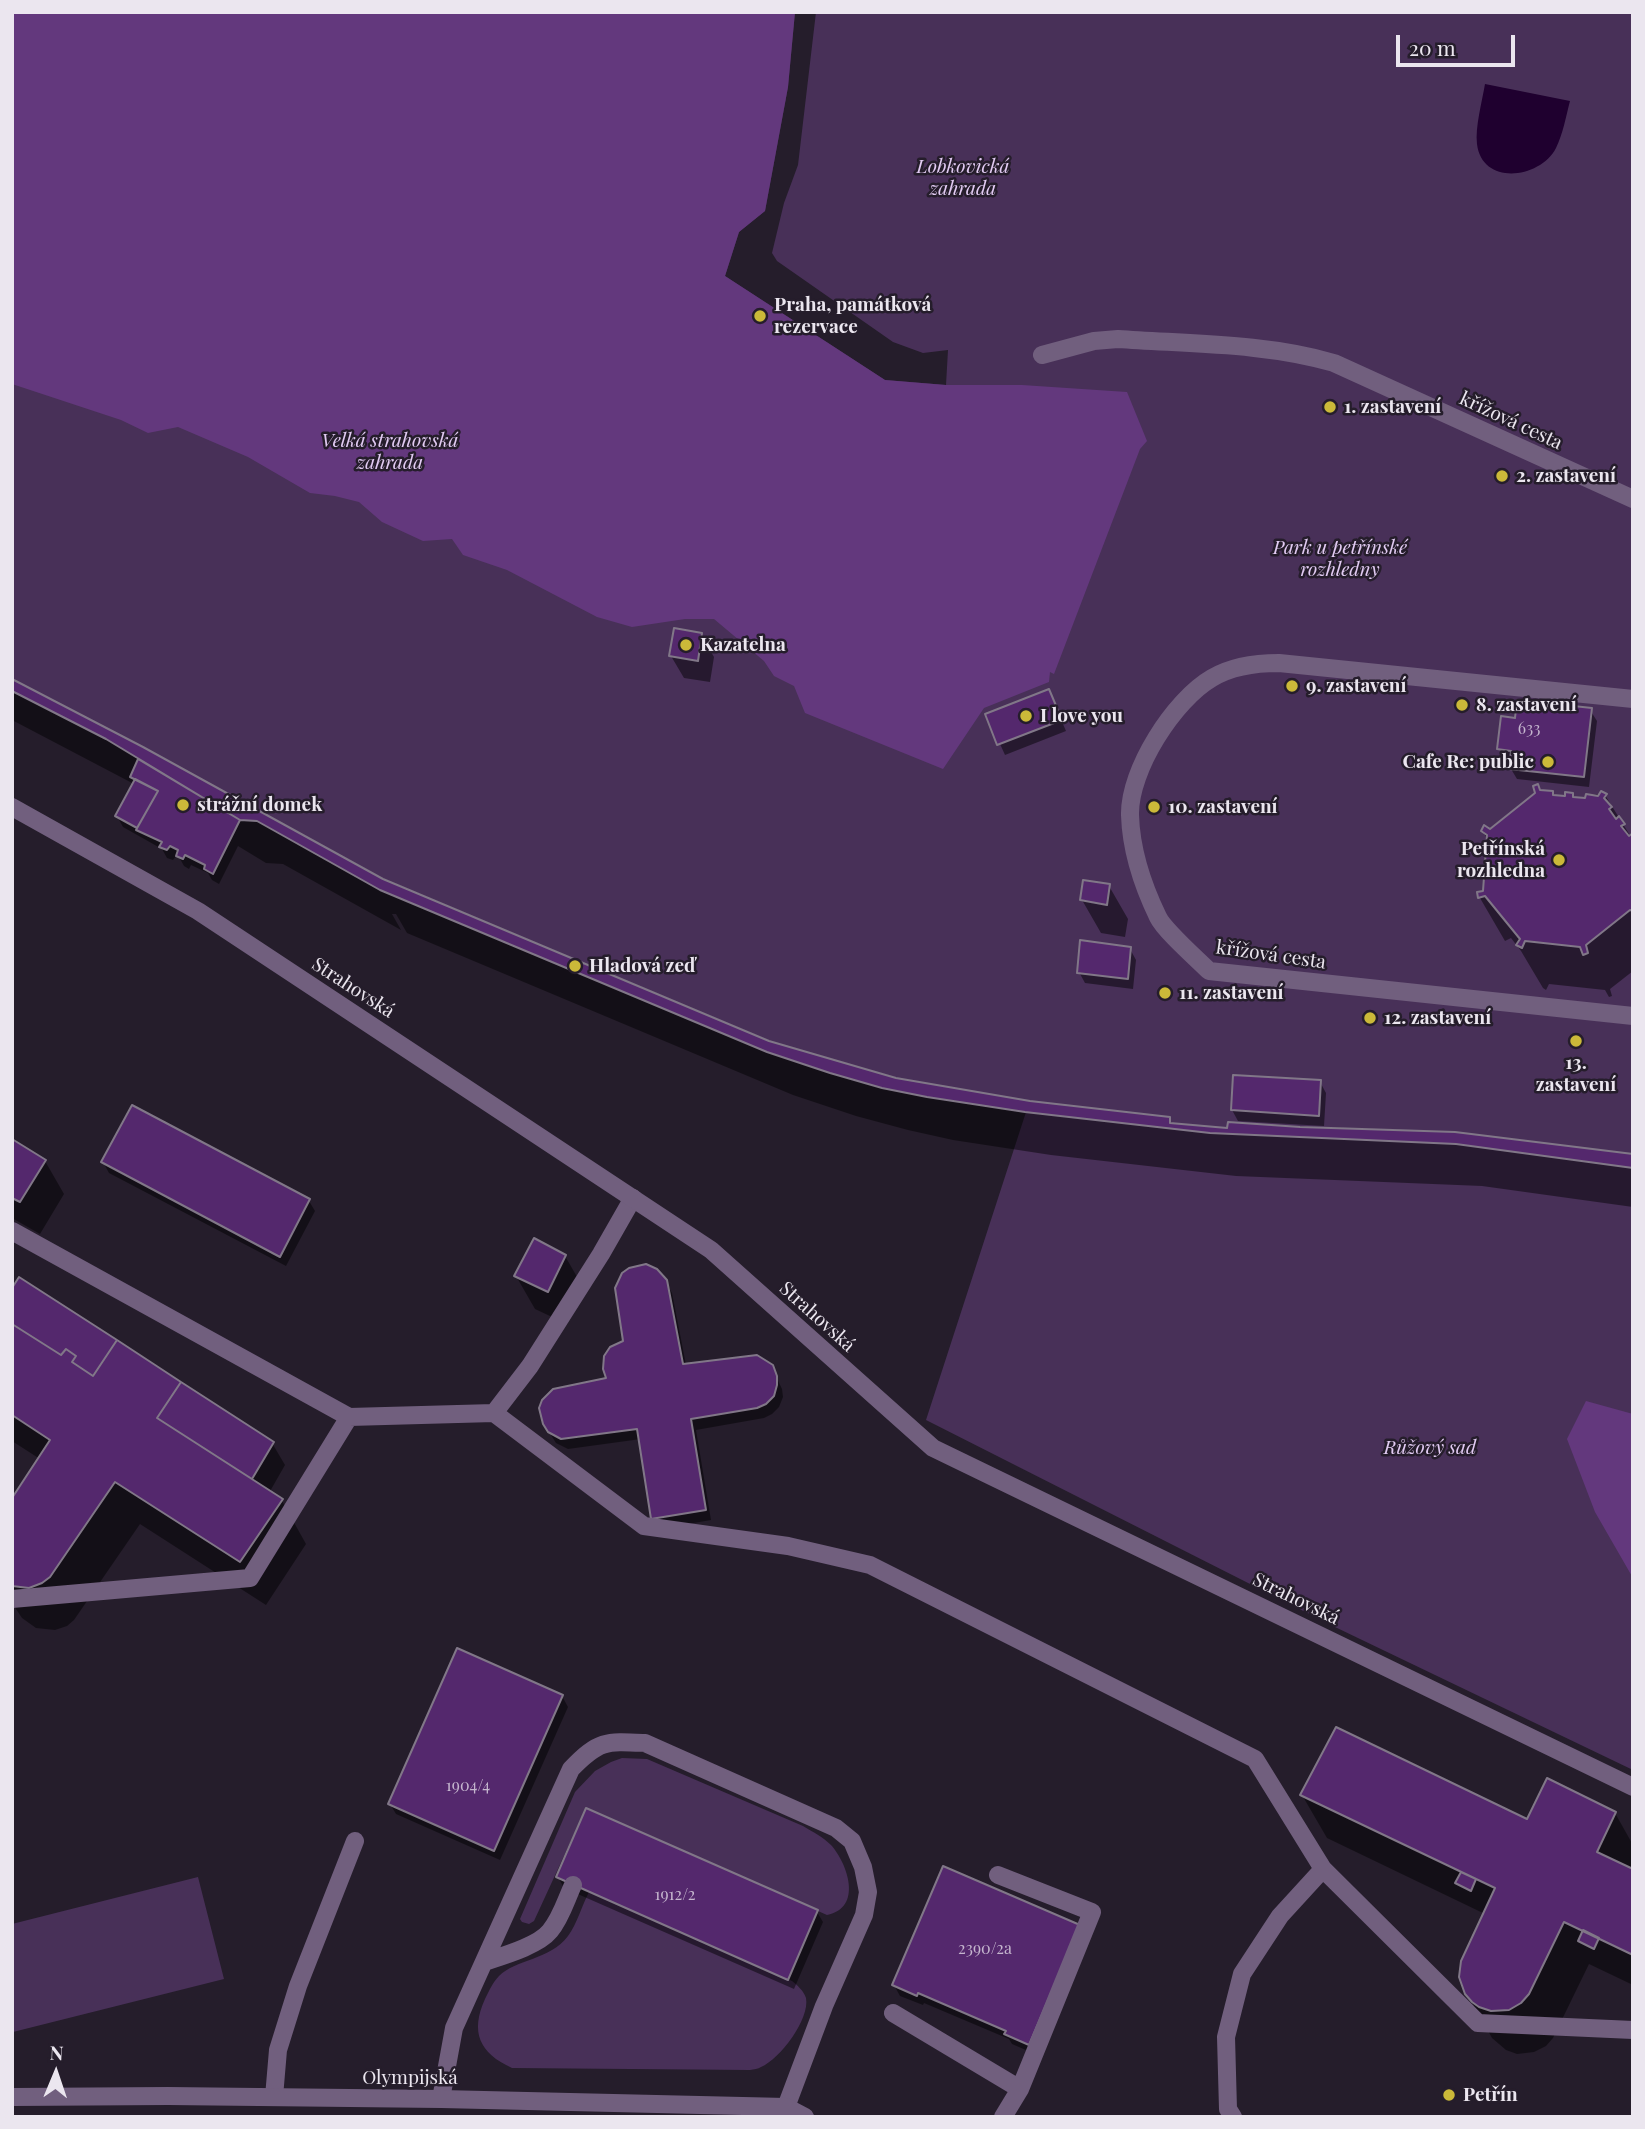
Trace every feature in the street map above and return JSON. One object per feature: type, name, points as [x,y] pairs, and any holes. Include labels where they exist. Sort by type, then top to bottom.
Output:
[{"type":"street","name":"křížová cesta","points":[[1042,355],[1094,341],[1118,340],[1273,350],[1306,355],[1334,363],[1633,499]]},
{"type":"street","name":"křížová cesta","points":[[1633,699],[1279,663],[1246,666],[1214,677],[1190,693],[1176,709],[1138,772],[1130,814],[1133,842],[1141,873],[1159,920],[1209,971],[1633,1016]]},
{"type":"street","name":"Strahovská","points":[[12,807],[198,911],[711,1250],[933,1448],[1633,1787]]},
{"type":"street","points":[[494,1413],[530,1366],[633,1198]]},
{"type":"street","points":[[12,1231],[349,1417],[494,1413],[644,1526],[788,1546],[870,1564],[1255,1759],[1323,1870],[1478,2023],[1633,2030]]},
{"type":"street","points":[[12,1599],[250,1578],[349,1417]]},
{"type":"street","points":[[441,2099],[454,2028],[571,1769],[590,1749],[614,1741],[645,1743],[836,1828],[852,1841],[863,1867],[868,1892],[864,1915],[824,2006],[786,2107]]},
{"type":"street","points":[[274,2097],[278,2050],[298,1986],[355,1841]]},
{"type":"street","points":[[1233,2117],[1228,2109],[1226,2037],[1242,1974],[1280,1916],[1323,1870]]},
{"type":"street","points":[[998,1875],[1092,1912],[1020,2089],[1003,2117]]},
{"type":"street","points":[[484,1962],[508,1954],[549,1934],[573,1885]]},
{"type":"street","points":[[893,2013],[1020,2089]]},
{"type":"street","name":"Olympijská","points":[[12,2097],[441,2099],[786,2107],[804,2117]]},
{"type":"green space","points":[[12,12],[795,12],[788,87],[765,211],[739,232],[725,276],[885,380],[946,385],[948,350],[923,353],[893,342],[777,261],[772,253],[784,203],[798,165],[816,12],[1633,12],[1633,833],[1629,836],[1621,826],[1625,823],[1620,817],[1616,819],[1609,809],[1612,807],[1604,798],[1606,794],[1586,795],[1585,798],[1573,797],[1573,793],[1565,793],[1565,796],[1553,795],[1553,791],[1540,790],[1538,784],[1533,786],[1535,793],[1490,829],[1483,826],[1481,831],[1487,835],[1483,891],[1477,892],[1479,898],[1485,896],[1520,939],[1516,945],[1521,948],[1525,941],[1580,947],[1583,954],[1588,953],[1586,945],[1630,910],[1633,911],[1633,1154],[1456,1132],[1258,1125],[1227,1128],[1170,1123],[1170,1117],[1030,1102],[897,1078],[770,1041],[384,879],[143,747],[12,679]],"holes":[[[1591,709],[1584,777],[1510,769],[1511,751],[1497,749],[1501,716],[1515,718]],[[1083,880],[1110,884],[1107,905],[1080,901]],[[1233,1076],[1320,1080],[1318,1116],[1231,1110]]]},
{"type":"green space","name":"Velká strahovská zahrada","points":[[12,12],[795,12],[788,87],[765,211],[739,232],[725,276],[885,380],[1127,392],[1147,441],[1140,449],[1054,674],[1050,672],[1049,682],[984,708],[943,769],[805,713],[794,686],[774,676],[764,661],[714,619],[685,619],[632,627],[597,617],[507,570],[463,555],[452,539],[423,541],[382,522],[359,502],[310,493],[248,457],[178,427],[148,433],[121,420],[12,384]]},
{"type":"green space","name":"Růžový sad","points":[[1026,1112],[1211,1133],[1456,1144],[1633,1168],[1633,1770],[1335,1627],[926,1420]]},
{"type":"green space","points":[[1586,1401],[1633,1414],[1633,1578],[1595,1512],[1567,1439]]},
{"type":"green space","points":[[622,1758],[647,1759],[803,1826],[818,1835],[831,1845],[843,1863],[849,1884],[849,1895],[845,1904],[838,1911],[827,1915],[586,1808],[534,1921],[529,1924],[522,1922],[520,1919],[575,1792],[595,1771]]},
{"type":"green space","points":[[198,1877],[224,1979],[13,2032],[12,1924]]},
{"type":"green space","points":[[589,1892],[792,1981],[806,1998],[806,2007],[799,2027],[785,2047],[769,2063],[750,2070],[512,2068],[492,2056],[481,2040],[478,2022],[485,1999],[497,1978],[506,1970],[543,1955],[561,1944],[571,1931]]},
{"type":"shaded area","points":[[1485,84],[1570,101],[1556,148],[1538,166],[1525,171],[1500,172],[1489,167],[1481,158],[1477,130]]},
{"type":"building","name":"Kazatelna","points":[[674,628],[702,633],[698,661],[669,656]]},
{"type":"building","name":"Hladová zeď","points":[[12,679],[143,747],[383,879],[769,1041],[896,1078],[1030,1101],[1170,1117],[1170,1123],[1227,1128],[1228,1122],[1455,1132],[1633,1154],[1633,1168],[1456,1144],[1210,1133],[1025,1112],[882,1088],[830,1073],[767,1052],[380,890],[257,821],[240,820],[106,739],[12,691]]},
{"type":"building","points":[[1049,689],[1062,720],[997,745],[985,714]]},
{"type":"building","points":[[1517,700],[1592,708],[1584,777],[1509,769],[1511,751],[1497,749],[1501,716],[1515,718]]},
{"type":"building","name":"strážní domek","points":[[138,759],[240,820],[213,874],[204,869],[205,865],[185,855],[183,859],[176,856],[178,850],[170,846],[167,850],[159,847],[162,842],[136,830],[158,791],[130,777]]},
{"type":"building","points":[[135,779],[158,791],[137,828],[115,816]]},
{"type":"building","name":"Petřínská rozhledna","points":[[1538,784],[1540,790],[1553,791],[1553,795],[1565,796],[1565,792],[1573,793],[1573,797],[1585,798],[1586,794],[1598,796],[1601,791],[1607,794],[1604,798],[1612,807],[1609,809],[1616,819],[1619,816],[1625,824],[1621,826],[1629,836],[1633,833],[1633,911],[1630,910],[1586,945],[1588,953],[1583,955],[1580,947],[1525,941],[1522,948],[1516,945],[1520,939],[1485,896],[1478,898],[1477,892],[1483,891],[1487,835],[1481,831],[1484,825],[1490,829],[1535,793],[1533,786]]},
{"type":"building","points":[[1083,880],[1110,884],[1107,905],[1080,900]]},
{"type":"building","points":[[1080,940],[1131,947],[1128,979],[1077,973]]},
{"type":"building","points":[[1233,1075],[1321,1080],[1319,1116],[1231,1110]]},
{"type":"building","points":[[132,1105],[310,1199],[280,1257],[101,1162]]},
{"type":"building","points":[[12,1139],[46,1160],[20,1202],[12,1198]]},
{"type":"building","points":[[534,1238],[566,1255],[548,1292],[514,1276]]},
{"type":"building","points":[[646,1264],[657,1269],[667,1280],[683,1364],[757,1355],[773,1365],[777,1376],[774,1396],[766,1404],[757,1408],[691,1419],[706,1510],[651,1519],[637,1429],[561,1439],[548,1432],[539,1408],[542,1400],[553,1389],[606,1378],[603,1369],[604,1356],[610,1347],[623,1341],[615,1288],[622,1273],[629,1268]]},
{"type":"building","points":[[19,1277],[117,1340],[93,1376],[72,1362],[76,1356],[66,1349],[61,1355],[12,1324],[12,1288]]},
{"type":"building","points":[[12,1324],[61,1355],[66,1349],[76,1356],[72,1362],[93,1376],[117,1340],[181,1382],[157,1418],[283,1499],[240,1562],[115,1482],[50,1577],[29,1588],[12,1586],[12,1498],[50,1440],[12,1415]]},
{"type":"building","points":[[181,1382],[274,1442],[252,1479],[157,1418]]},
{"type":"building","points":[[457,1648],[563,1695],[494,1851],[388,1804]]},
{"type":"building","points":[[1336,1727],[1527,1819],[1547,1778],[1616,1812],[1597,1852],[1633,1869],[1633,1955],[1564,1922],[1529,1994],[1521,2003],[1509,2010],[1491,2011],[1472,2002],[1465,1994],[1459,1977],[1461,1961],[1495,1888],[1300,1795]]},
{"type":"building","points":[[586,1808],[818,1910],[788,1980],[556,1877]]},
{"type":"building","points":[[943,1866],[1080,1925],[1029,2045],[1004,2034],[1006,2031],[918,1993],[917,1996],[892,1985]]},
{"type":"building","points":[[1461,1872],[1476,1879],[1471,1891],[1455,1883]]},
{"type":"building","points":[[1583,1930],[1599,1938],[1594,1949],[1578,1941]]},
{"type":"place","name":"Praha, památková rezervace","points":[[760,316]]},
{"type":"place","name":"1. zastavení","points":[[1330,407]]},
{"type":"place","name":"2. zastavení","points":[[1502,476]]},
{"type":"place","name":"Kazatelna","points":[[686,645]]},
{"type":"place","name":"9. zastavení","points":[[1292,686]]},
{"type":"place","name":"8. zastavení","points":[[1462,705]]},
{"type":"place","name":"I love you","points":[[1026,716]]},
{"type":"place","name":"Cafe Re: public","points":[[1548,762]]},
{"type":"place","name":"strážní domek","points":[[183,805]]},
{"type":"place","name":"10. zastavení","points":[[1154,807]]},
{"type":"place","name":"Petřínská rozhledna","points":[[1559,860]]},
{"type":"place","name":"Hladová zeď","points":[[575,966]]},
{"type":"place","name":"11. zastavení","points":[[1165,993]]},
{"type":"place","name":"12. zastavení","points":[[1370,1018]]},
{"type":"place","name":"13. zastavení","points":[[1576,1041]]},
{"type":"place","name":"Petřín","points":[[1449,2095]]},
{"type":"park label","name":"Lobkovická zahrada","points":[[963,178]]},
{"type":"park label","name":"Park u petřínské rozhledny","points":[[1340,559]]}]
